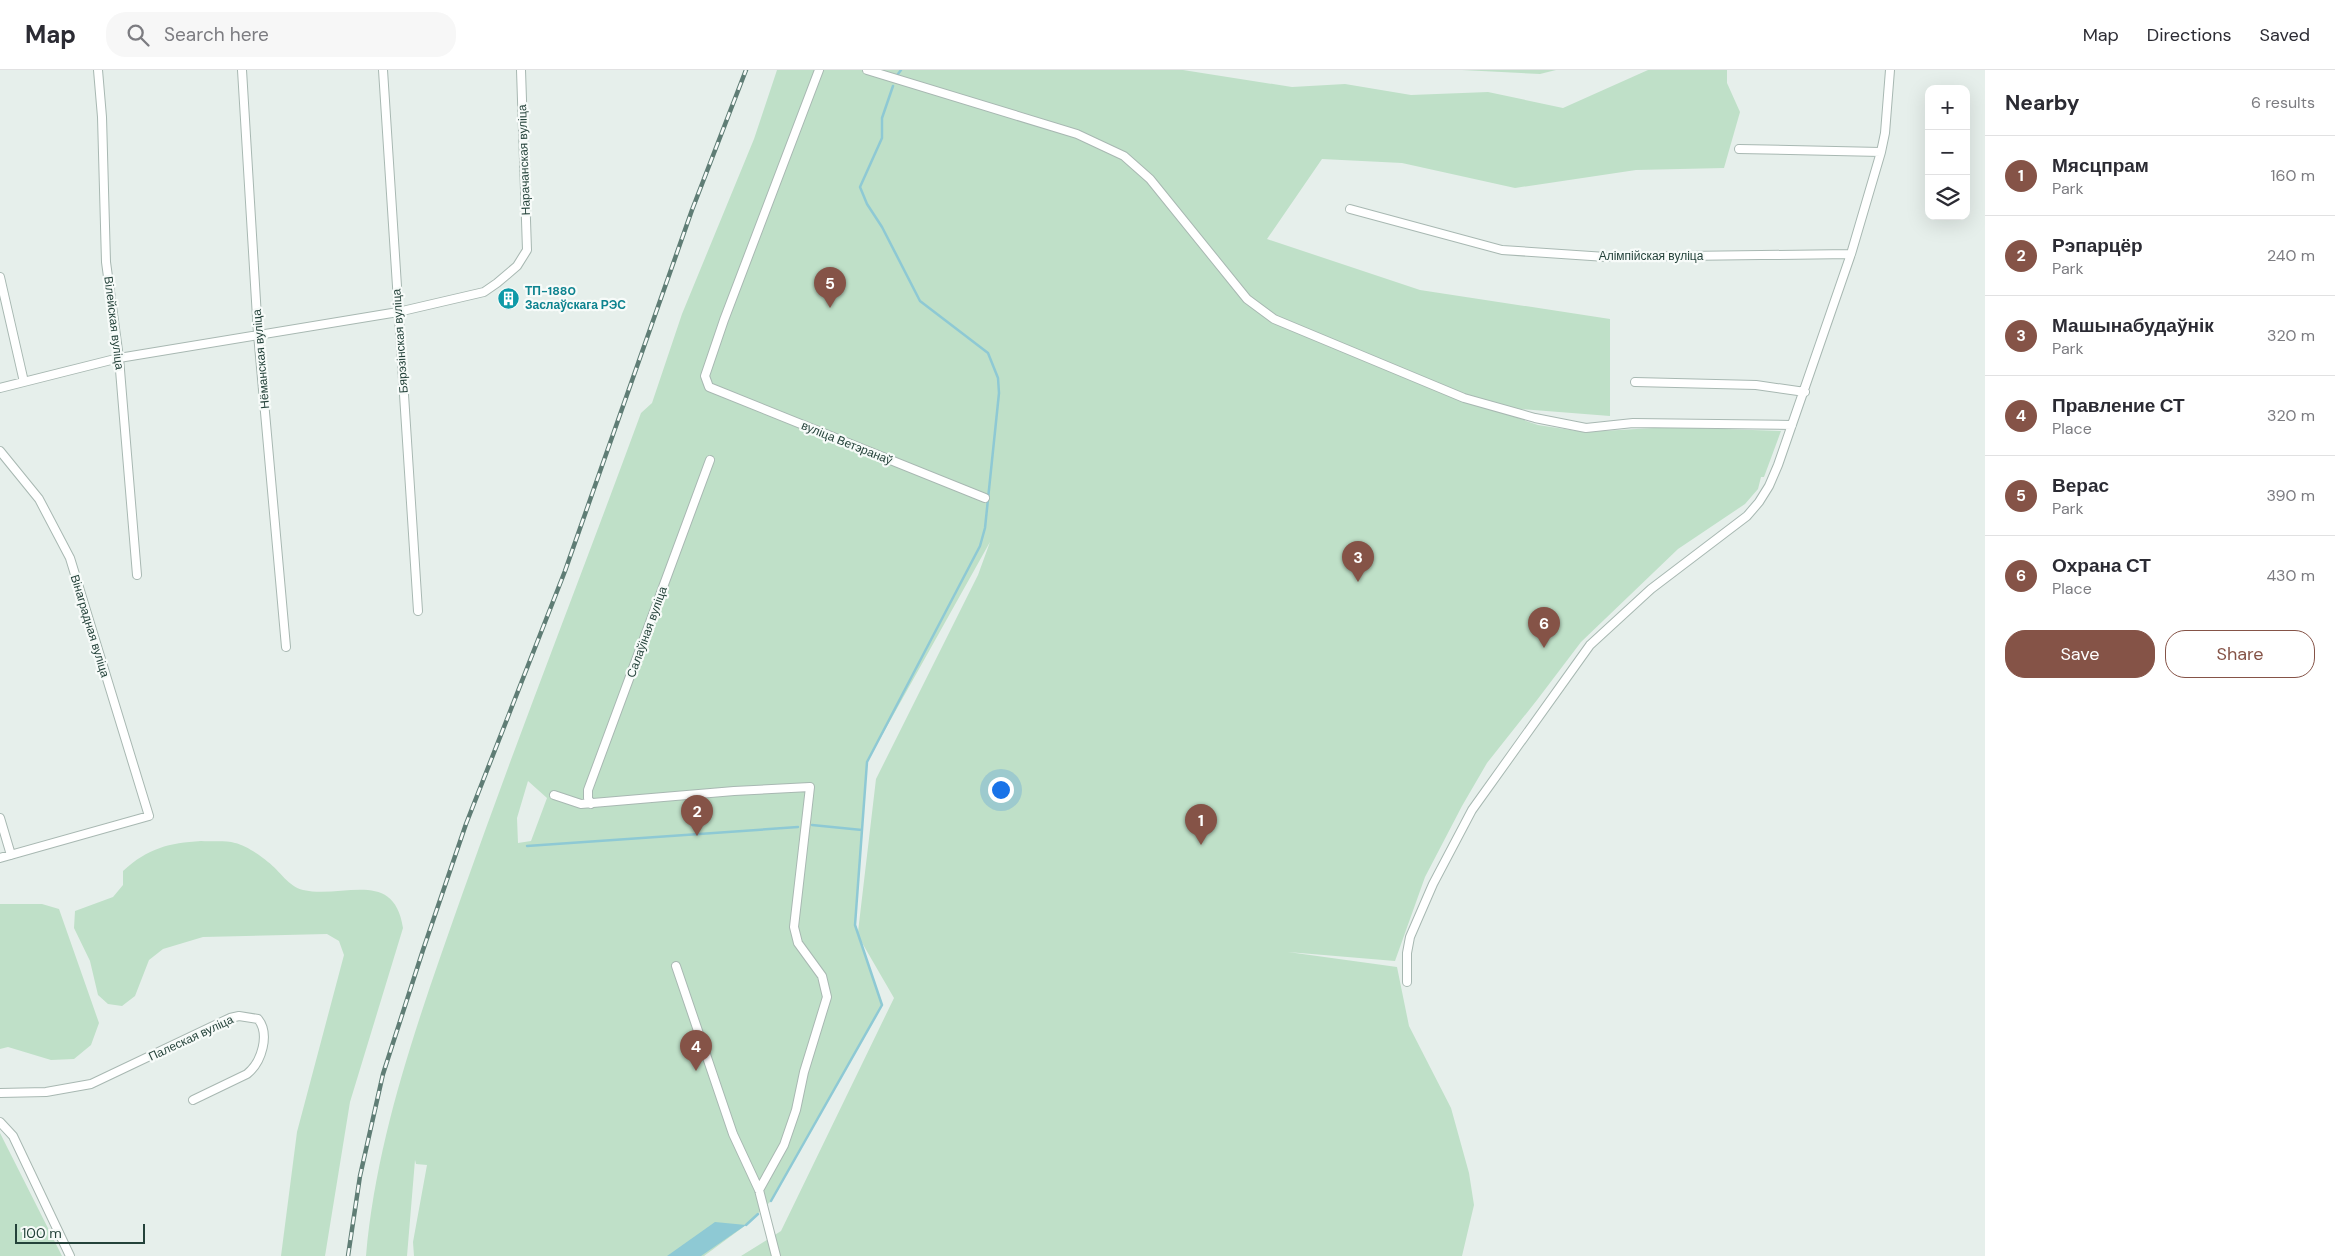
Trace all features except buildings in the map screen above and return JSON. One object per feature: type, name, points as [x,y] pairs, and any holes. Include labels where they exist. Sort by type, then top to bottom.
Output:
[{"type":"street","name":"Вілейская вуліца","points":[[98,70],[102,117],[104,244],[119,358],[137,575]]},
{"type":"street","name":"Нёманская вуліца","points":[[242,70],[258,334],[286,648]]},
{"type":"street","name":"Бярэзінская вуліца","points":[[383,70],[418,611]]},
{"type":"street","name":"Нарачанская вуліца","points":[[398,312],[484,292],[517,266],[526,250],[521,70]]},
{"type":"street","name":"вуліца Ветэранаў","points":[[819,70],[724,320],[705,376],[709,387],[985,498]]},
{"type":"street","points":[[867,70],[887,73],[1078,134],[1124,156],[1150,179],[1247,299],[1274,319],[1464,398],[1534,418],[1586,428],[1642,423],[1792,425]]},
{"type":"street","points":[[1407,982],[1407,953],[1410,937],[1433,884],[1472,810],[1590,645],[1651,589],[1747,516],[1760,502],[1769,486],[1805,392],[1851,254],[1881,152],[1885,133],[1890,70]]},
{"type":"street","points":[[1739,149],[1881,152]]},
{"type":"street","name":"Алімпійская вуліца","points":[[1350,209],[1502,250],[1606,257],[1851,254]]},
{"type":"street","points":[[0,277],[24,382]]},
{"type":"street","points":[[0,388],[119,358],[398,312]]},
{"type":"street","points":[[1635,382],[1756,385],[1805,392]]},
{"type":"street","name":"Вінаградная вуліца","points":[[0,451],[39,499],[70,558],[149,816],[11,856]]},
{"type":"street","name":"Салаўіная вуліца","points":[[590,804],[588,790],[710,460]]},
{"type":"street","points":[[554,795],[574,804],[590,804],[810,786],[794,927],[798,944],[822,976],[827,997],[804,1072],[796,1110],[784,1145],[759,1190]]},
{"type":"street","points":[[0,818],[11,856],[0,858]]},
{"type":"street","points":[[676,966],[733,1134],[759,1190],[776,1256]]},
{"type":"street","name":"Палеская вуліца","points":[[4,1093],[46,1092],[91,1084],[230,1018],[239,1016],[258,1019],[263,1026],[265,1034],[253,1069],[247,1074],[193,1100]]},
{"type":"street","points":[[0,1122],[13,1136],[70,1256]]},
{"type":"green space","points":[[777,70],[1183,70],[1292,87],[1345,84],[1411,95],[1488,92],[1563,108],[1648,70],[1727,70],[1727,83],[1740,112],[1724,168],[1636,170],[1515,188],[1402,163],[1322,159],[1267,239],[1420,290],[1610,319],[1610,416],[1483,406],[1538,425],[1584,432],[1671,427],[1781,431],[1764,477],[1761,477],[1758,489],[1745,504],[1678,549],[1581,642],[1487,763],[1425,877],[1395,961],[1288,952],[1397,967],[1409,1026],[1451,1108],[1469,1173],[1474,1205],[1462,1256],[741,1256],[781,1231],[894,998],[861,941],[882,1005],[771,1201],[746,1225],[704,1256],[414,1256],[413,1242],[427,1165],[416,1164],[415,1160],[407,1256],[366,1256],[380,1163],[390,1118],[417,1028],[447,939],[506,774],[641,413],[652,403],[682,314],[754,139]],"holes":[[[990,542],[978,575],[876,779],[858,932],[855,925],[867,762]],[[528,781],[547,798],[531,841],[518,843],[517,818]]]},
{"type":"green space","points":[[1462,70],[1556,70],[1540,74]]},
{"type":"green space","points":[[201,841],[227,842],[243,846],[265,859],[289,882],[303,890],[318,892],[365,890],[378,892],[389,898],[398,910],[403,928],[350,1102],[325,1256],[281,1256],[297,1132],[344,955],[339,941],[327,934],[203,937],[163,949],[149,960],[135,996],[122,1006],[108,1004],[98,995],[90,961],[74,928],[75,911],[113,897],[123,885],[123,871],[132,863],[159,848],[179,843]]},
{"type":"green space","points":[[0,904],[42,904],[59,909],[99,1023],[91,1045],[74,1059],[51,1060],[8,1047],[0,1049]]},
{"type":"green space","points":[[0,1133],[62,1256],[0,1256]]},
{"type":"water","points":[[715,1222],[746,1225],[701,1256],[667,1256]]},
{"type":"waterway","points":[[898,74],[901,70]]},
{"type":"waterway","points":[[771,1201],[882,1005],[855,925],[867,762],[980,546],[985,528],[999,393],[998,378],[988,353],[920,301],[882,227],[867,204],[860,187],[882,138],[882,118],[893,86]]},
{"type":"waterway","points":[[812,825],[862,830]]},
{"type":"waterway","points":[[527,846],[798,827]]},
{"type":"waterway","points":[[746,1225],[758,1214]]},
{"type":"railway","points":[[348,1256],[360,1176],[383,1074],[423,950],[466,824],[565,571],[692,210],[746,70]]},
{"type":"place","name":"ТП-1880 Заслаўскага РЭС","points":[[509,298]]},
{"type":"place","name":"Верас","points":[[830,308]]},
{"type":"place","name":"Машынабудаўнік","points":[[1358,582]]},
{"type":"place","name":"Охрана СТ","points":[[1544,648]]},
{"type":"place","name":"Рэпарцёр","points":[[697,836]]},
{"type":"place","name":"Мясцпрам","points":[[1201,845]]},
{"type":"place","name":"Правление СТ","points":[[696,1071]]}]
